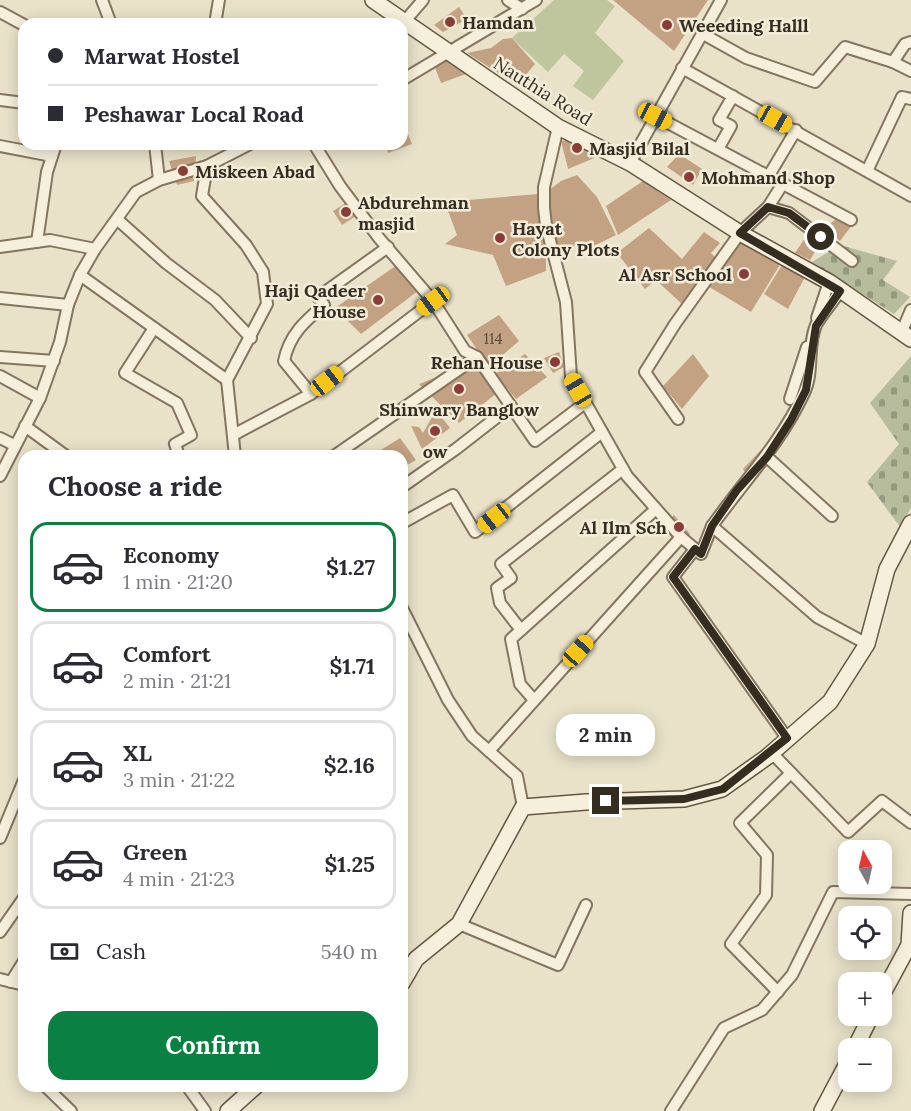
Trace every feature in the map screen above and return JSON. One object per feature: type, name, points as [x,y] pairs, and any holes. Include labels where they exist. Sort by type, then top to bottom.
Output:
[{"type":"street","points":[[102,0],[109,18]]},
{"type":"street","points":[[216,18],[219,0]]},
{"type":"street","name":"Nauthia Road","points":[[373,0],[400,18]]},
{"type":"street","points":[[407,18],[423,0]]},
{"type":"street","points":[[508,0],[522,9]]},
{"type":"street","points":[[408,77],[450,54],[536,0]]},
{"type":"street","points":[[630,164],[722,0]]},
{"type":"street","points":[[0,12],[18,22]]},
{"type":"street","name":"Nauthia Road","points":[[408,24],[558,127],[630,164],[740,233],[834,287],[906,335]]},
{"type":"street","points":[[703,34],[746,58],[815,82],[845,47],[893,62],[911,71]]},
{"type":"street","points":[[893,62],[905,44],[911,42]]},
{"type":"street","points":[[682,68],[911,196]]},
{"type":"street","points":[[718,149],[731,126],[719,120],[733,96]]},
{"type":"street","points":[[867,171],[902,97],[911,99]]},
{"type":"street","points":[[0,100],[18,102]]},
{"type":"street","points":[[655,116],[851,220]]},
{"type":"street","points":[[558,127],[544,187],[546,225],[566,302],[571,377],[623,469],[681,537],[701,554],[712,526],[737,490],[767,457],[791,420],[806,390],[816,326],[834,287]]},
{"type":"street","points":[[768,177],[796,130]]},
{"type":"street","points":[[0,146],[18,149]]},
{"type":"street","points":[[21,150],[52,156]]},
{"type":"street","points":[[37,242],[54,150]]},
{"type":"street","points":[[156,150],[159,180]]},
{"type":"street","points":[[0,476],[40,398],[54,361],[68,305],[80,275],[95,249],[136,192],[159,180],[207,166],[238,150]]},
{"type":"street","points":[[318,150],[340,186],[433,301],[465,351],[477,357],[535,441],[585,403]]},
{"type":"street","points":[[207,166],[202,196],[246,245],[263,272],[267,304],[228,380],[234,450]]},
{"type":"street","points":[[678,419],[645,372],[675,324],[740,233],[768,207],[783,184]]},
{"type":"street","points":[[768,207],[789,213],[852,261]]},
{"type":"street","points":[[117,220],[215,300],[250,338]]},
{"type":"street","points":[[0,247],[50,240],[95,249]]},
{"type":"street","points":[[310,394],[284,361],[287,345],[300,325],[324,305],[318,297],[388,248]]},
{"type":"street","points":[[80,275],[228,380]]},
{"type":"street","points":[[790,399],[834,287]]},
{"type":"street","points":[[0,298],[68,305]]},
{"type":"street","points":[[233,435],[310,394],[433,301]]},
{"type":"street","points":[[906,335],[911,310]]},
{"type":"street","points":[[154,328],[125,373],[177,403],[191,435],[175,444],[177,450]]},
{"type":"street","points":[[0,357],[54,361]]},
{"type":"street","points":[[343,450],[477,357]]},
{"type":"street","points":[[0,376],[40,398]]},
{"type":"street","points":[[408,483],[510,407]]},
{"type":"street","points":[[25,426],[58,450]]},
{"type":"street","points":[[408,520],[453,495],[475,532],[602,432]]},
{"type":"street","points":[[0,438],[14,445]]},
{"type":"street","points":[[767,457],[832,516]]},
{"type":"street","points":[[521,630],[500,603],[497,588],[511,578],[501,564],[623,469]]},
{"type":"street","points":[[534,700],[520,684],[511,639],[656,509]]},
{"type":"street","points":[[523,807],[586,802],[684,799],[723,789],[830,702],[867,644],[886,569],[906,544],[911,523]]},
{"type":"street","points":[[712,526],[817,617],[867,644]]},
{"type":"street","points":[[489,751],[681,537]]},
{"type":"street","points":[[695,549],[673,577],[787,738]]},
{"type":"street","points":[[408,620],[448,700],[472,736],[517,776],[523,807],[459,924],[416,959],[408,973]]},
{"type":"street","points":[[771,752],[848,832],[882,801],[911,823]]},
{"type":"street","points":[[778,992],[731,944],[766,895],[767,855],[740,823],[791,773]]},
{"type":"street","points":[[0,838],[18,794]]},
{"type":"street","points":[[671,1111],[724,1028],[762,1011],[792,975],[833,892],[911,894]]},
{"type":"street","points":[[459,924],[558,965],[586,905]]},
{"type":"street","points":[[0,932],[18,906]]},
{"type":"street","points":[[892,978],[910,946],[911,914]]},
{"type":"street","points":[[5,981],[18,967]]},
{"type":"street","points":[[822,1111],[838,1081]]},
{"type":"street","points":[[51,1092],[71,1111]]},
{"type":"street","points":[[191,1092],[205,1111]]},
{"type":"street","points":[[228,1111],[249,1092]]},
{"type":"green space","points":[[554,0],[607,0],[615,6],[595,33],[624,61],[593,100],[573,86],[584,71],[564,54],[548,72],[512,38]]},
{"type":"green space","points":[[840,245],[897,261],[883,280],[910,297],[894,314],[812,262]]},
{"type":"green space","points":[[911,356],[911,508],[900,527],[867,482],[899,444],[870,403]]},
{"type":"building","name":"Weeeding Halll","points":[[613,0],[708,0],[674,51]]},
{"type":"building","name":"Hamdan","points":[[459,7],[467,19],[443,32],[434,25]]},
{"type":"building","points":[[512,38],[535,64],[517,85],[467,53],[491,48],[503,39]]},
{"type":"building","points":[[449,56],[469,73],[441,83],[434,65]]},
{"type":"building","name":"Masjid Bilal","points":[[582,139],[599,156],[568,169],[561,141]]},
{"type":"building","name":"Mohmand Shop","points":[[679,154],[702,169],[693,185],[667,167]]},
{"type":"building","name":"Miskeen Abad","points":[[196,156],[194,181],[177,185],[169,161]]},
{"type":"building","points":[[577,175],[597,197],[616,235],[580,253],[575,246],[558,253],[549,226],[548,191],[561,181]]},
{"type":"building","points":[[643,181],[671,200],[618,235],[606,206]]},
{"type":"building","name":"Hayat Colony Plots","points":[[539,194],[546,241],[546,271],[506,286],[493,255],[445,244],[457,235],[447,208],[468,200]]},
{"type":"building","name":"Abdurehman masjid","points":[[349,201],[359,214],[342,225],[333,211]]},
{"type":"building","points":[[847,211],[856,220],[840,241],[824,228]]},
{"type":"building","points":[[815,223],[827,232],[810,260],[795,253]]},
{"type":"building","points":[[649,228],[682,259],[704,232],[720,243],[711,253],[717,259],[684,306],[656,280],[645,289],[617,253]]},
{"type":"building","name":"Al Asr School","points":[[748,242],[781,263],[751,312],[706,285],[740,244]]},
{"type":"building","points":[[784,262],[806,275],[788,309],[764,294]]},
{"type":"building","name":"Haji Qadeer House","points":[[397,265],[418,291],[361,334],[335,308]]},
{"type":"building","points":[[499,315],[519,341],[489,367],[467,335]]},
{"type":"building","name":"Rehan House","points":[[559,352],[564,367],[553,373],[544,358]]},
{"type":"building","points":[[525,354],[547,377],[516,399],[495,374]]},
{"type":"building","points":[[693,354],[709,376],[682,409],[663,386]]},
{"type":"building","name":"Shinwary Banglow","points":[[477,361],[497,393],[459,423],[419,384]]},
{"type":"building","name":"ow","points":[[436,410],[450,428],[422,449],[411,426],[419,427],[423,433]]},
{"type":"building","points":[[400,438],[416,460],[408,465],[408,450],[381,450]]},
{"type":"building","points":[[761,450],[769,464],[752,483],[743,469]]},
{"type":"building","name":"Al Ilm Sch","points":[[674,515],[690,534],[685,541],[668,521]]},
{"type":"place","name":"Hamdan","points":[[450,22]]},
{"type":"place","name":"Weeeding Halll","points":[[667,25]]},
{"type":"place","name":"Masjid Bilal","points":[[577,148]]},
{"type":"place","name":"Miskeen Abad","points":[[183,171]]},
{"type":"place","name":"Mohmand Shop","points":[[689,177]]},
{"type":"place","name":"Abdurehman masjid","points":[[346,212]]},
{"type":"place","name":"Hayat Colony Plots","points":[[500,238]]},
{"type":"place","name":"Al Asr School","points":[[744,274]]},
{"type":"place","name":"Haji Qadeer House","points":[[378,300]]},
{"type":"place","name":"Rehan House","points":[[555,362]]},
{"type":"place","name":"Shinwary Banglow","points":[[459,389]]},
{"type":"place","name":"ow","points":[[435,431]]},
{"type":"place","name":"Al Ilm Sch","points":[[679,527]]},
{"type":"route","points":[[606,801],[684,799],[723,789],[767,757],[787,738],[673,577],[695,549],[701,554],[712,526],[737,490],[767,457],[791,420],[806,390],[816,326],[840,291],[829,282],[740,233],[768,207],[789,213],[821,237]]}]
